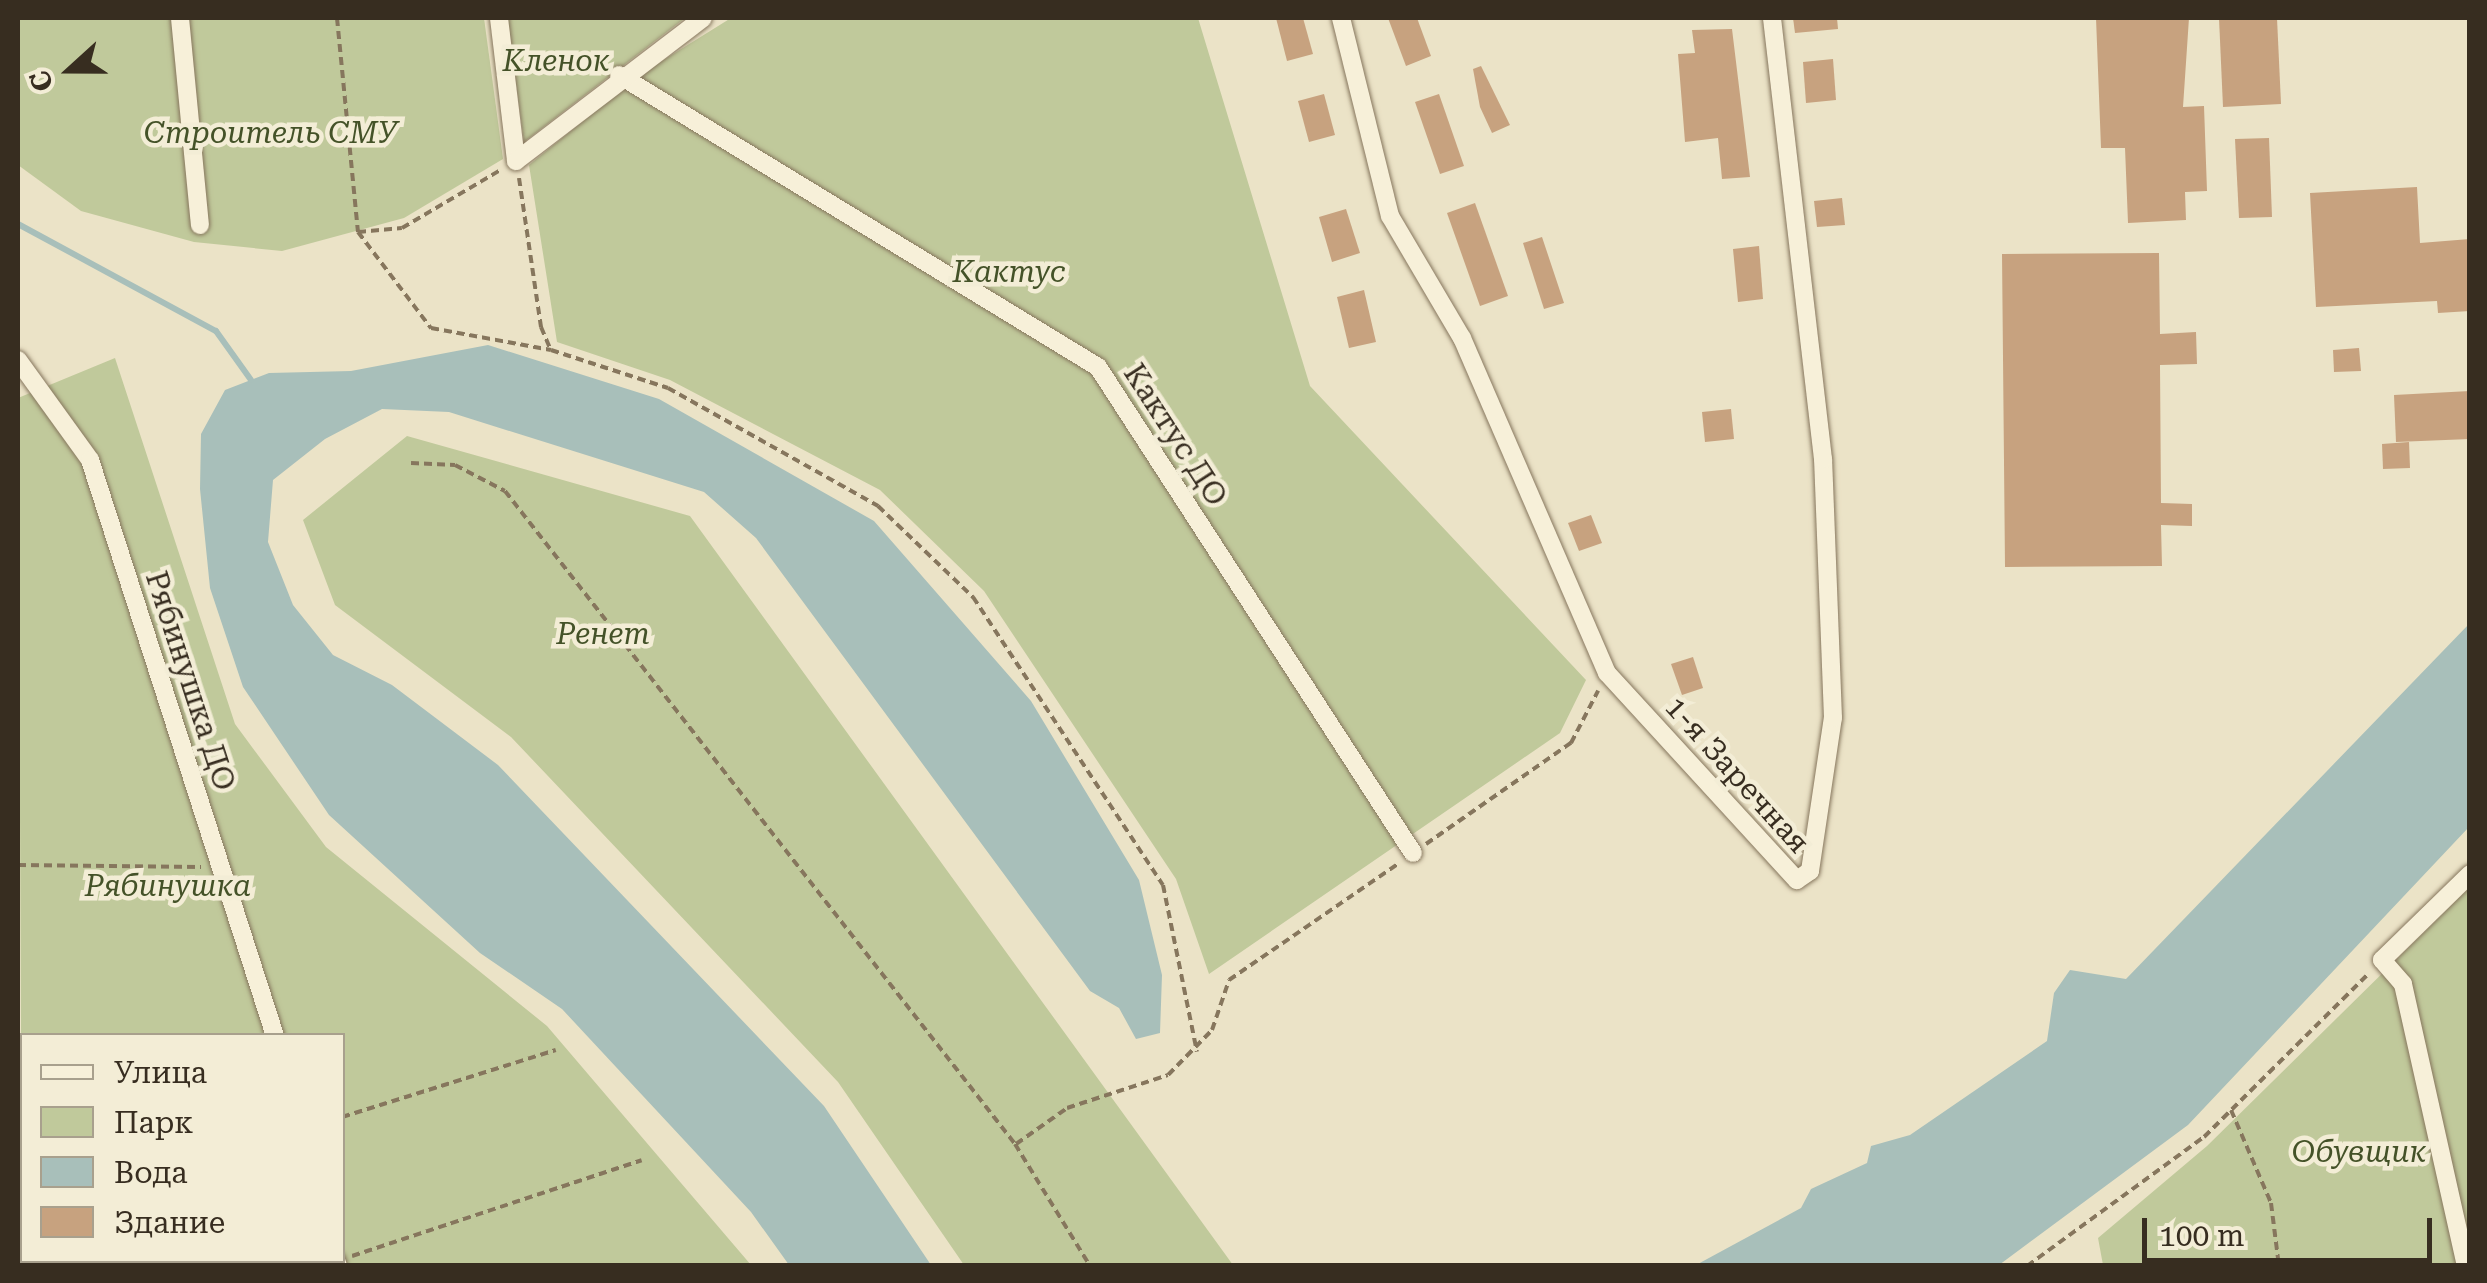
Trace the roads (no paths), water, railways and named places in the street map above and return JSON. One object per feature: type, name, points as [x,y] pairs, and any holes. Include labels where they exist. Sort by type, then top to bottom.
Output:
[{"type":"street","points":[[180,18],[200,225]]},
{"type":"street","points":[[498,18],[516,161],[619,76],[704,18]]},
{"type":"street","name":"1-я Заречная","points":[[1342,18],[1390,216],[1462,338],[1607,673],[1791,877],[1808,876],[1832,718],[1823,459],[1772,18]]},
{"type":"street","name":"Кактус ДО","points":[[619,76],[1098,367],[1413,853]]},
{"type":"street","name":"Рябинушка ДО","points":[[18,360],[90,460],[274,1033]]},
{"type":"street","points":[[2466,1266],[2403,984],[2382,960],[2470,874]]},
{"type":"water","points":[[488,345],[659,399],[874,521],[1031,701],[1139,880],[1162,975],[1160,1033],[1136,1039],[1119,1008],[1090,991],[756,538],[704,492],[449,412],[382,409],[325,439],[273,480],[268,542],[293,605],[333,655],[392,685],[498,765],[824,1106],[931,1265],[789,1265],[751,1212],[562,1009],[480,953],[329,815],[243,687],[210,588],[200,489],[201,434],[225,390],[269,373],[351,371]]},
{"type":"water","points":[[2469,624],[2469,827],[2188,1125],[1999,1265],[1696,1265],[1801,1208],[1811,1189],[1867,1163],[1871,1146],[1910,1135],[2047,1041],[2054,993],[2070,970],[2126,979]]},
{"type":"waterway","points":[[18,224],[216,331],[251,380]]},
{"type":"park label","name":"Кленок","points":[[556,61]]},
{"type":"park label","name":"Строитель СМУ","points":[[271,133]]},
{"type":"park label","name":"Кактус","points":[[1009,272]]},
{"type":"park label","name":"Ренет","points":[[603,634]]},
{"type":"park label","name":"Рябинушка","points":[[168,886]]},
{"type":"park label","name":"Обувщик","points":[[2359,1152]]}]
